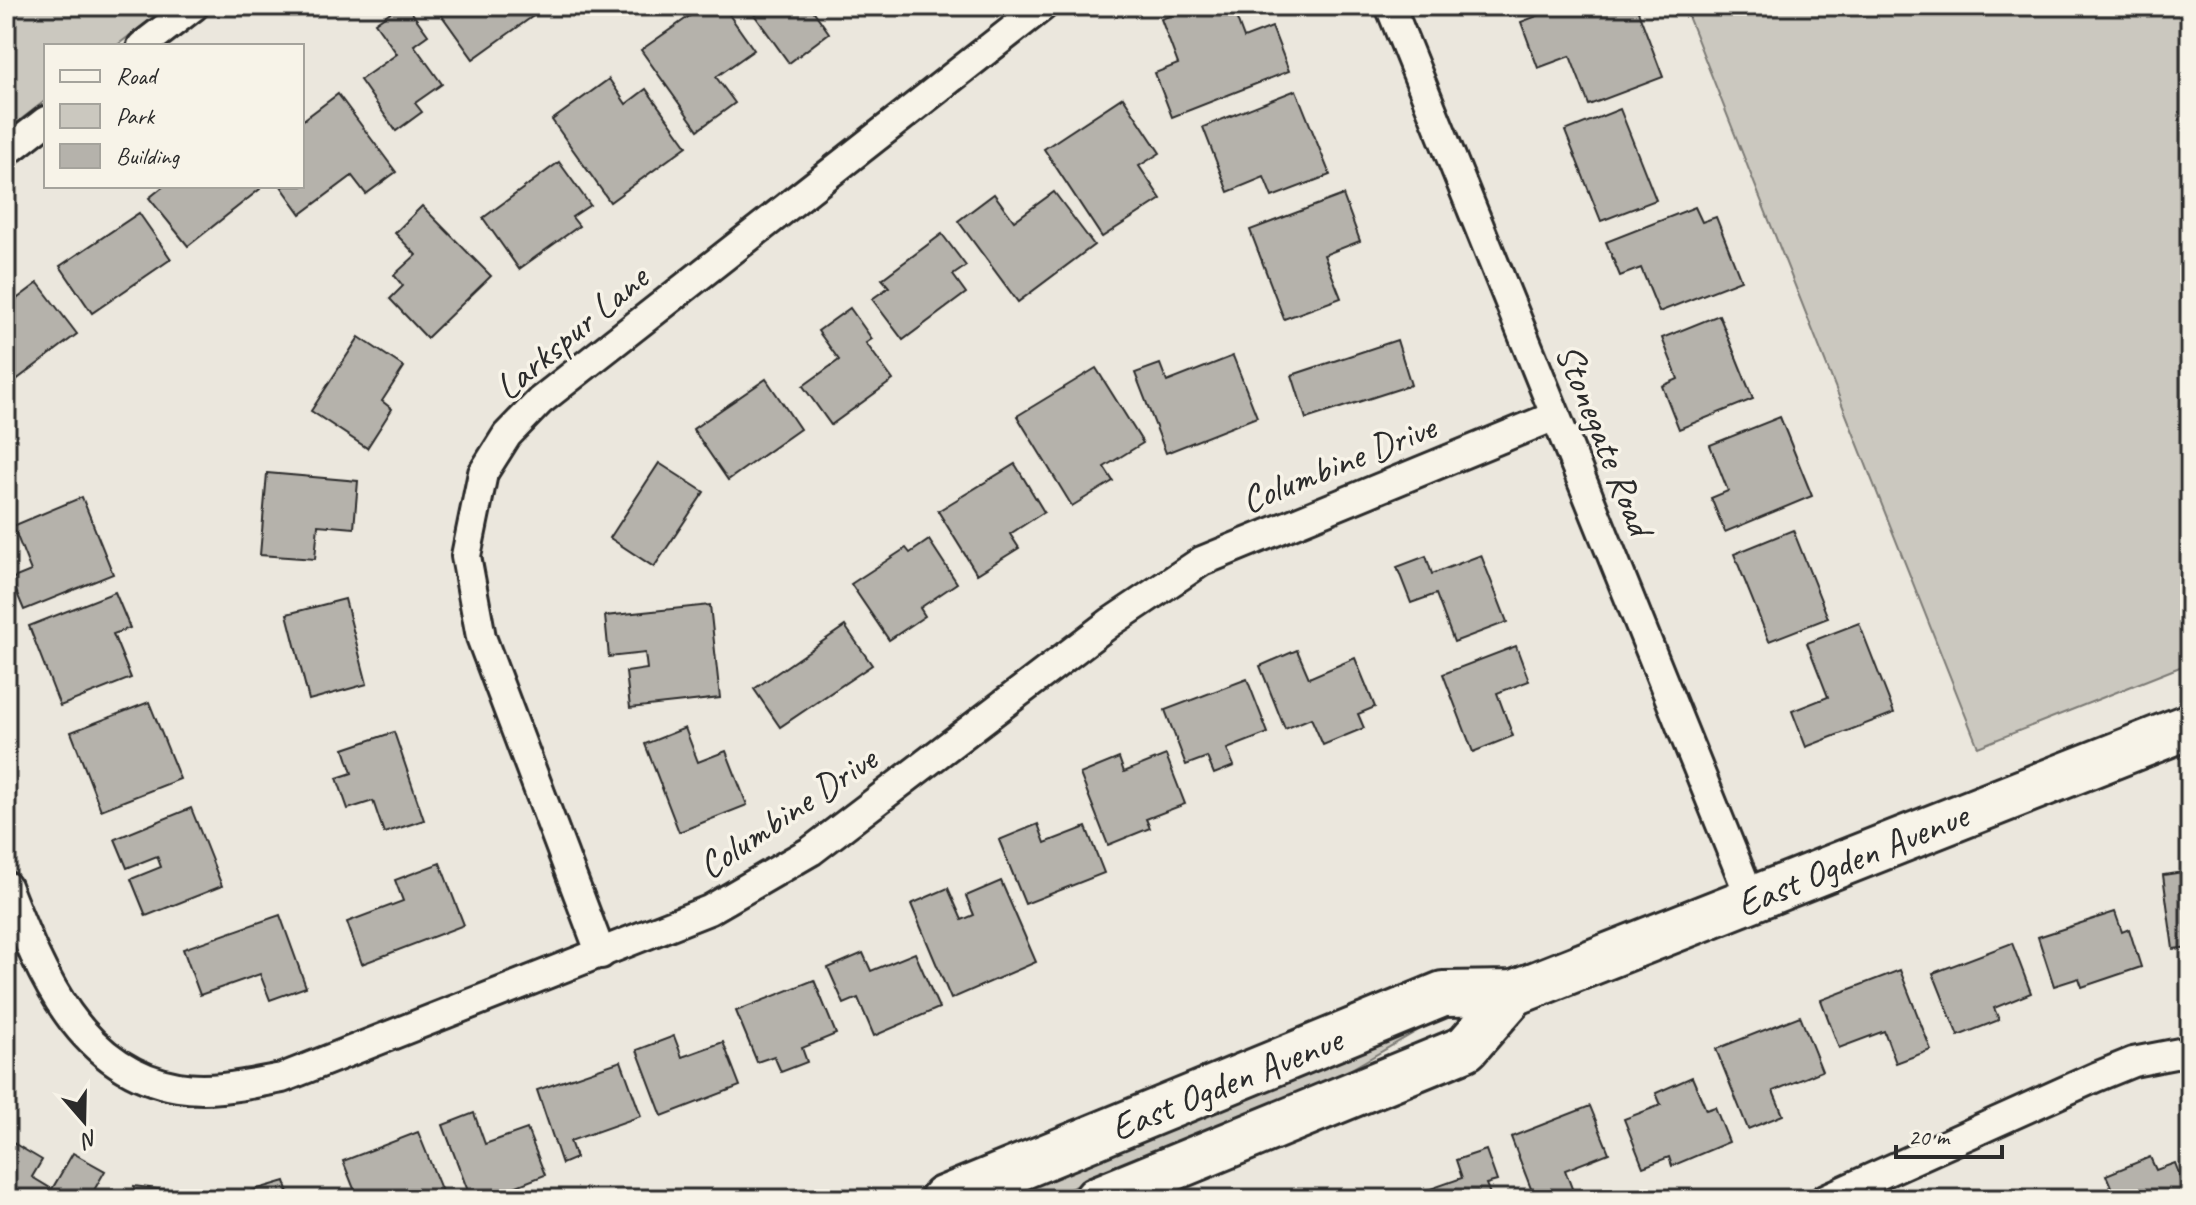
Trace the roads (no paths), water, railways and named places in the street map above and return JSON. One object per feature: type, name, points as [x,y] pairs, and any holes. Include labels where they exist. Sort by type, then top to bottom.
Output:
[{"type":"main road","name":"East Ogden Avenue","points":[[943,1199],[1443,994],[1514,993],[2190,726]]},
{"type":"main road","name":"East Ogden Avenue","points":[[1097,1199],[1466,1048],[1514,993]]},
{"type":"street","points":[[145,44],[194,6]]},
{"type":"street","name":"Larkspur Lane","points":[[601,954],[481,637],[466,556],[483,473],[507,435],[540,401],[1043,6]]},
{"type":"street","name":"Stonegate Road","points":[[1390,6],[1751,899]]},
{"type":"street","points":[[6,152],[44,123]]},
{"type":"street","name":"Columbine Drive","points":[[6,886],[48,987],[97,1049],[135,1073],[178,1087],[222,1088],[282,1078],[709,910],[811,851],[1111,622],[1202,561],[1555,416]]},
{"type":"street","points":[[1825,1199],[2096,1077],[2133,1062],[2190,1051]]}]
